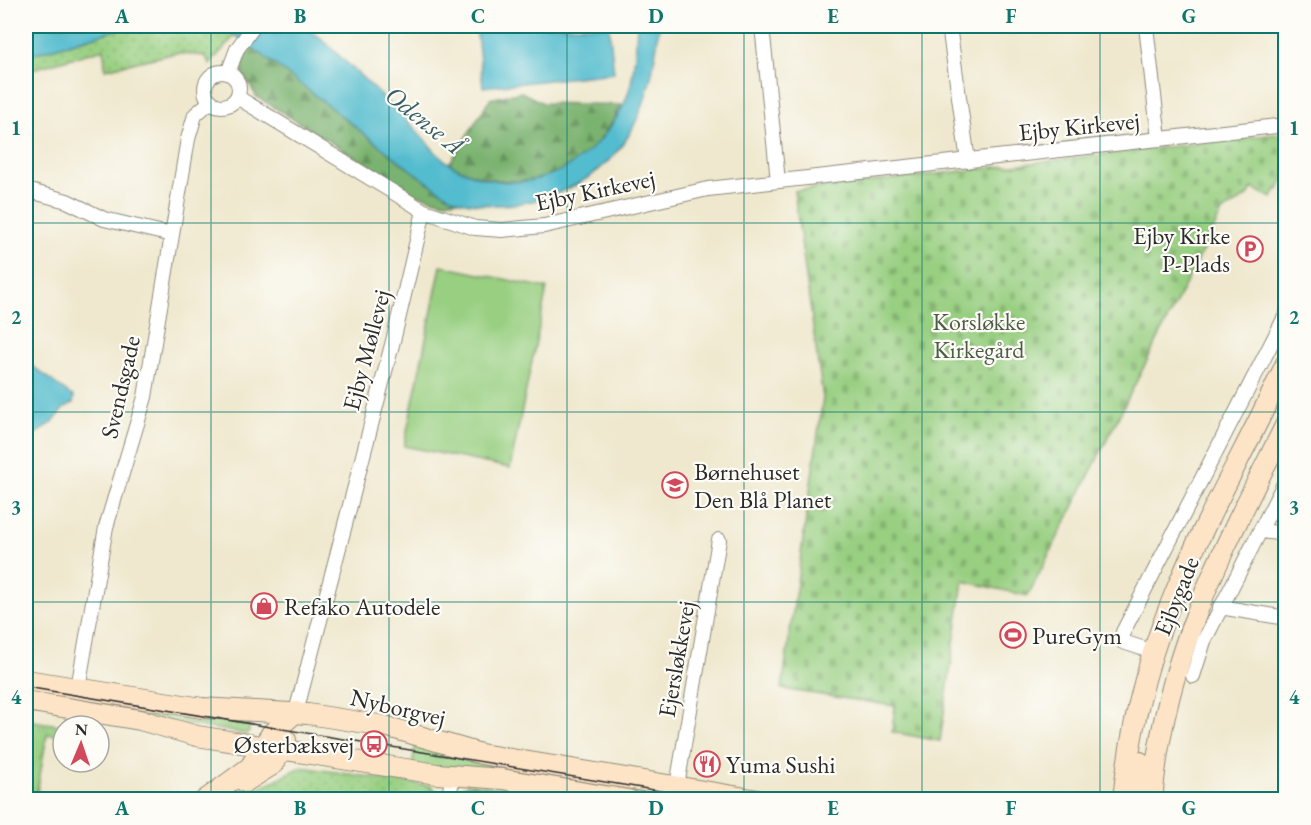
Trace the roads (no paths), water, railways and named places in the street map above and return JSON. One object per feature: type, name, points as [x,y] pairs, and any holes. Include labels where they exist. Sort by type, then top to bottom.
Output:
[{"type":"street","points":[[228,73],[231,61],[254,26]]},
{"type":"street","points":[[762,26],[778,181]]},
{"type":"street","points":[[949,26],[968,161]]},
{"type":"street","name":"Ejby Kirkevej","points":[[1146,26],[1159,139]]},
{"type":"street","points":[[222,72],[228,73],[238,84],[237,96],[228,105],[219,105],[211,101],[205,90],[209,78],[222,72]]},
{"type":"street","points":[[237,96],[424,211]]},
{"type":"street","name":"Svendsgade","points":[[78,688],[106,527],[145,397],[191,126],[201,108],[211,101]]},
{"type":"street","name":"Ejby Kirkevej","points":[[424,211],[475,228],[512,229],[544,226],[708,189],[1286,125]]},
{"type":"street","points":[[26,190],[67,201],[104,219],[172,235]]},
{"type":"street","name":"Ejby Møllevej","points":[[296,712],[394,337],[424,211]]},
{"type":"street","name":"Ejbygade","points":[[1154,652],[1123,642],[1123,632],[1286,315]]},
{"type":"street","name":"Ejbygade","points":[[1123,800],[1136,715],[1174,593],[1286,363]]},
{"type":"street","name":"Ejbygade","points":[[1152,800],[1169,693],[1191,620],[1217,559],[1286,424]]},
{"type":"street","name":"Ejbygade","points":[[1193,676],[1204,641],[1220,607],[1286,480]]},
{"type":"street","points":[[1261,531],[1286,534]]},
{"type":"street","name":"Ejersløkkevej","points":[[677,786],[719,540]]},
{"type":"street","points":[[1220,607],[1286,618]]},
{"type":"street","name":"Nyborgvej","points":[[26,680],[202,708],[296,712],[385,726],[481,754],[758,800]]},
{"type":"street","points":[[26,701],[106,714],[196,736],[453,776],[502,779],[629,800]]},
{"type":"street","points":[[205,800],[272,748],[296,712]]},
{"type":"street","points":[[1110,800],[1118,745],[1136,715]]},
{"type":"street","points":[[1136,715],[1141,739],[1137,800]]},
{"type":"street","points":[[213,800],[274,765],[272,748]]},
{"type":"street","points":[[448,800],[453,776]]},
{"type":"water","points":[[26,26],[130,26],[26,56]]},
{"type":"water","points":[[222,26],[301,26],[321,38],[393,106],[447,162],[477,176],[503,182],[527,181],[550,175],[572,164],[592,149],[609,129],[627,97],[634,67],[637,26],[659,26],[649,87],[640,113],[627,138],[611,159],[590,176],[564,191],[524,203],[493,205],[463,202],[436,188]]},
{"type":"water","points":[[476,26],[609,26],[614,73],[483,87]]},
{"type":"water","points":[[26,363],[74,397],[73,403],[64,408],[52,423],[26,440]]},
{"type":"tram line","points":[[26,687],[715,800]]},
{"type":"place","name":"Ejby Kirke P-Plads","points":[[1250,249]]},
{"type":"place","name":"Børnehuset Den Blå Planet","points":[[675,485]]},
{"type":"place","name":"Refako Autodele","points":[[264,606]]},
{"type":"place","name":"PureGym","points":[[1013,635]]},
{"type":"place","name":"Østerbæksvej","points":[[374,744]]},
{"type":"place","name":"Yuma Sushi","points":[[707,764]]},
{"type":"water label","name":"Odense Å","points":[[425,120]]},
{"type":"park label","name":"Korsløkke Kirkegård","points":[[979,335]]}]
